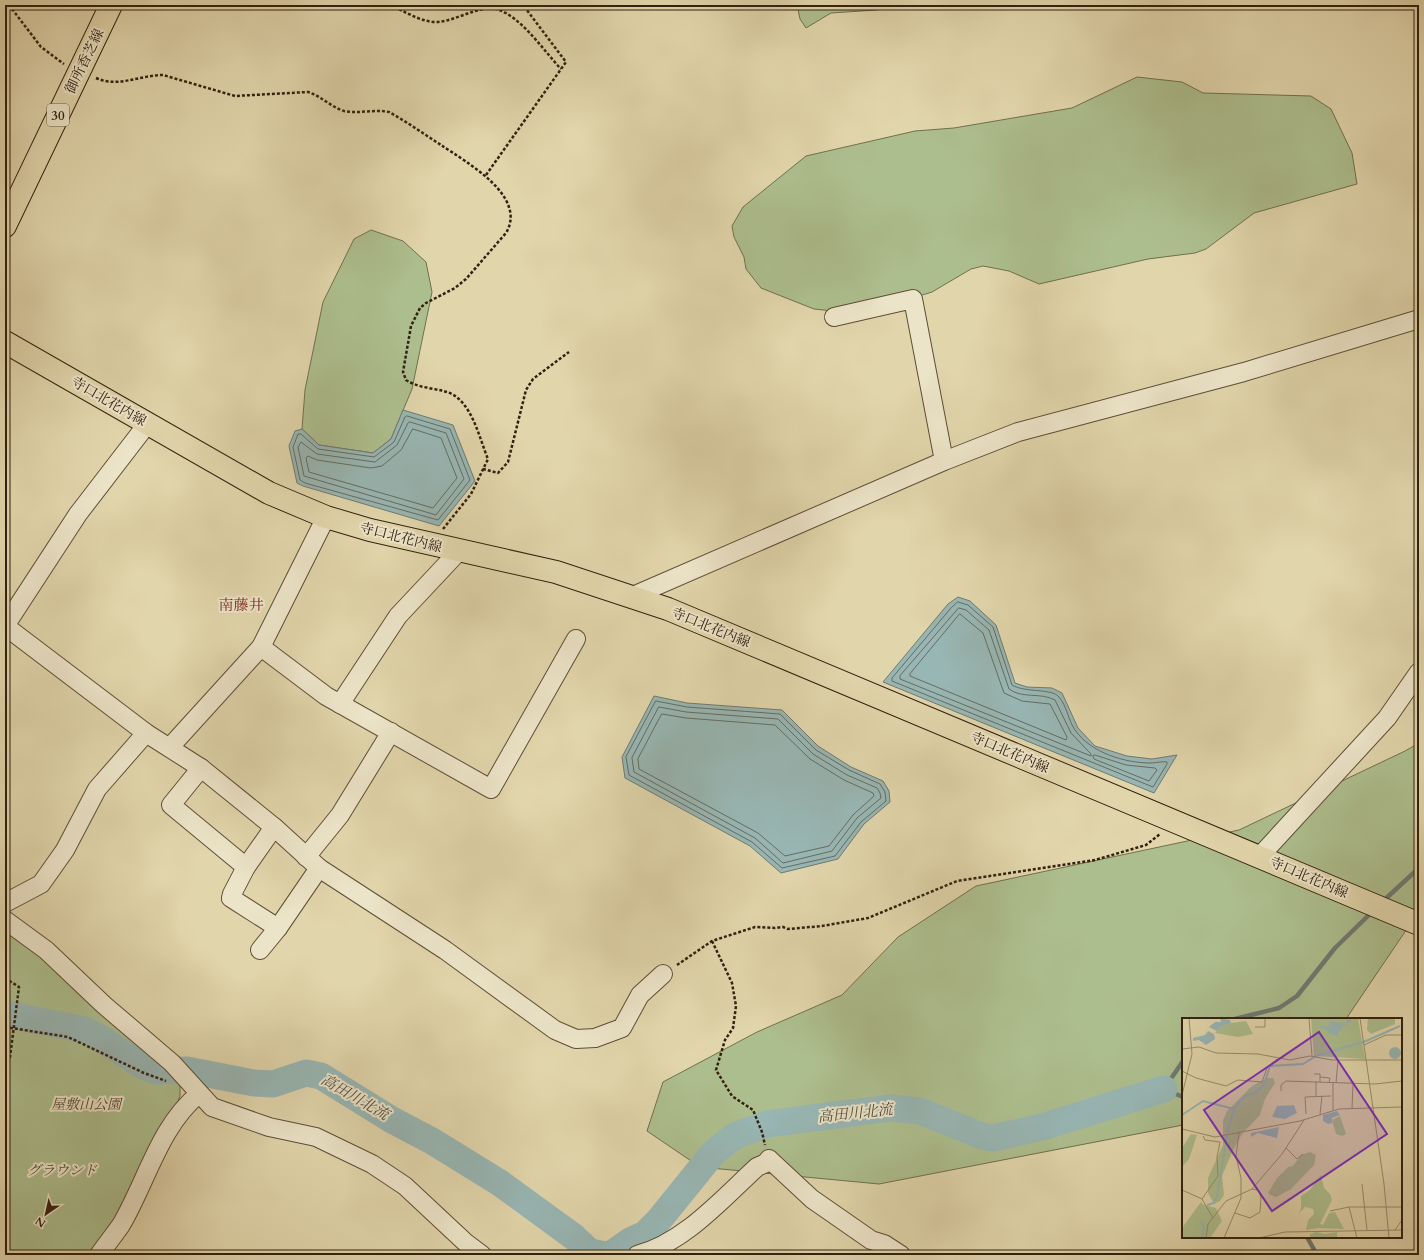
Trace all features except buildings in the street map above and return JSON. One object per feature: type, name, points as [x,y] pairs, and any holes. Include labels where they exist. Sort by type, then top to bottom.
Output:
[{"type":"main road","name":"御所香芝線","points":[[5,226],[111,5]]},
{"type":"main road","name":"寺口北花内線","points":[[5,342],[148,424],[209,461],[269,493],[326,517],[370,530],[556,572],[633,596],[716,628],[1410,920]]},
{"type":"street","points":[[834,317],[913,299],[944,461]]},
{"type":"street","points":[[633,596],[944,461],[1018,432],[1244,372],[1419,319]]},
{"type":"street","points":[[148,424],[78,514],[5,626],[146,733],[201,768],[274,827],[313,863],[445,950],[555,1030],[576,1039],[595,1038],[622,1028],[640,995],[663,974]]},
{"type":"street","points":[[170,747],[261,647],[326,517]]},
{"type":"street","points":[[340,704],[398,616],[459,551]]},
{"type":"street","points":[[261,647],[326,696],[491,788],[576,639]]},
{"type":"street","points":[[1260,856],[1387,718],[1419,672]]},
{"type":"street","points":[[260,950],[278,928],[340,815],[391,732]]},
{"type":"street","points":[[5,903],[41,884],[65,850],[97,789],[146,733]]},
{"type":"street","points":[[201,768],[170,805],[246,867]]},
{"type":"street","points":[[274,827],[246,867],[231,898],[278,928]]},
{"type":"street","points":[[5,920],[46,950],[71,975],[172,1063],[212,1107],[269,1127],[316,1137],[372,1164],[405,1186],[466,1243],[482,1255]]},
{"type":"street","points":[[99,1255],[121,1224],[169,1130],[182,1110],[199,1094]]},
{"type":"street","points":[[637,1255],[673,1241],[757,1166],[766,1163],[769,1159],[812,1199],[871,1240],[884,1244],[901,1255]]},
{"type":"path","points":[[8,5],[41,47],[53,57],[79,72],[100,80],[118,82],[151,75],[163,75],[235,96],[308,92],[345,111],[377,110],[389,112],[486,175],[505,199],[511,214],[511,225],[506,233],[466,279],[455,288],[426,303],[420,308],[411,326],[403,372],[406,380],[410,383],[448,393],[457,398],[464,405],[488,459],[471,494],[429,544]]},
{"type":"path","points":[[390,5],[416,18],[432,22],[446,21],[487,8],[496,9],[508,14],[518,22],[561,69]]},
{"type":"path","points":[[486,175],[566,62],[523,5]]},
{"type":"path","points":[[483,469],[498,473],[508,462],[526,390],[533,379],[569,352]]},
{"type":"path","points":[[663,974],[712,941],[755,927],[783,927],[788,929],[822,926],[868,918],[957,881],[1095,860],[1146,845],[1176,822]]},
{"type":"path","points":[[712,941],[732,983],[736,1006],[733,1028],[725,1040],[716,1070],[732,1096],[753,1110],[762,1132],[769,1159]]},
{"type":"path","points":[[5,978],[19,987],[18,1008],[10,1057],[5,1057]]},
{"type":"path","points":[[5,1027],[68,1037],[163,1081],[186,1079]]},
{"type":"green space","points":[[797,5],[895,5],[877,10],[831,13],[806,28],[800,19]]},
{"type":"green space","points":[[1137,77],[1182,82],[1203,93],[1311,96],[1331,109],[1352,153],[1357,184],[1254,213],[1206,249],[1195,253],[1148,259],[1039,284],[1009,271],[983,266],[971,269],[932,292],[861,314],[814,309],[761,288],[746,269],[744,257],[734,237],[732,226],[743,207],[806,156],[915,131],[954,128],[1072,108]]},
{"type":"green space","points":[[371,230],[403,241],[426,262],[432,292],[412,389],[391,439],[373,453],[319,445],[302,429],[305,390],[323,302],[354,239]]},
{"type":"green space","points":[[1419,743],[1419,911],[1347,1018],[1182,1018],[1182,1125],[879,1184],[700,1167],[647,1131],[663,1082],[757,1032],[842,995],[898,937],[976,886],[1239,830]]},
{"type":"green space","name":"屋敷山公園","points":[[5,932],[52,964],[186,1079],[180,1084],[180,1096],[175,1109],[113,1225],[91,1255],[5,1255]]},
{"type":"water","points":[[403,410],[453,425],[475,481],[439,526],[297,483],[289,446],[295,431],[302,429],[319,445],[373,453],[391,439]]},
{"type":"water","points":[[958,597],[970,601],[996,625],[1015,683],[1027,687],[1052,688],[1062,693],[1078,728],[1095,746],[1127,756],[1152,759],[1177,755],[1154,793],[883,682],[948,604]]},
{"type":"water","points":[[654,696],[687,703],[782,710],[818,746],[851,767],[883,781],[889,791],[890,802],[864,824],[838,859],[781,873],[750,846],[625,778],[622,757]]},
{"type":"waterway","points":[[1382,902],[1419,868]]},
{"type":"waterway","points":[[1239,1018],[1279,1008],[1297,996],[1335,948],[1373,911]]},
{"type":"waterway","name":"高田川北流","points":[[5,1014],[85,1030],[141,1065],[156,1071],[187,1070],[254,1083],[273,1084],[306,1073],[321,1076],[392,1120],[432,1141],[500,1183],[574,1237],[590,1252],[607,1255]]},
{"type":"waterway","points":[[1182,1062],[1164,1089],[1182,1097]]},
{"type":"waterway","name":"高田川北流","points":[[610,1255],[630,1241],[645,1234],[659,1220],[714,1152],[735,1136],[767,1124],[890,1108],[920,1111],[982,1136],[993,1138],[1042,1127],[1164,1089]]},
{"type":"waterway","points":[[1308,1238],[1317,1255]]},
{"type":"district","name":"南藤井","points":[[241,605]]},
{"type":"park label","name":"グラウンド","points":[[62,1170]]}]
